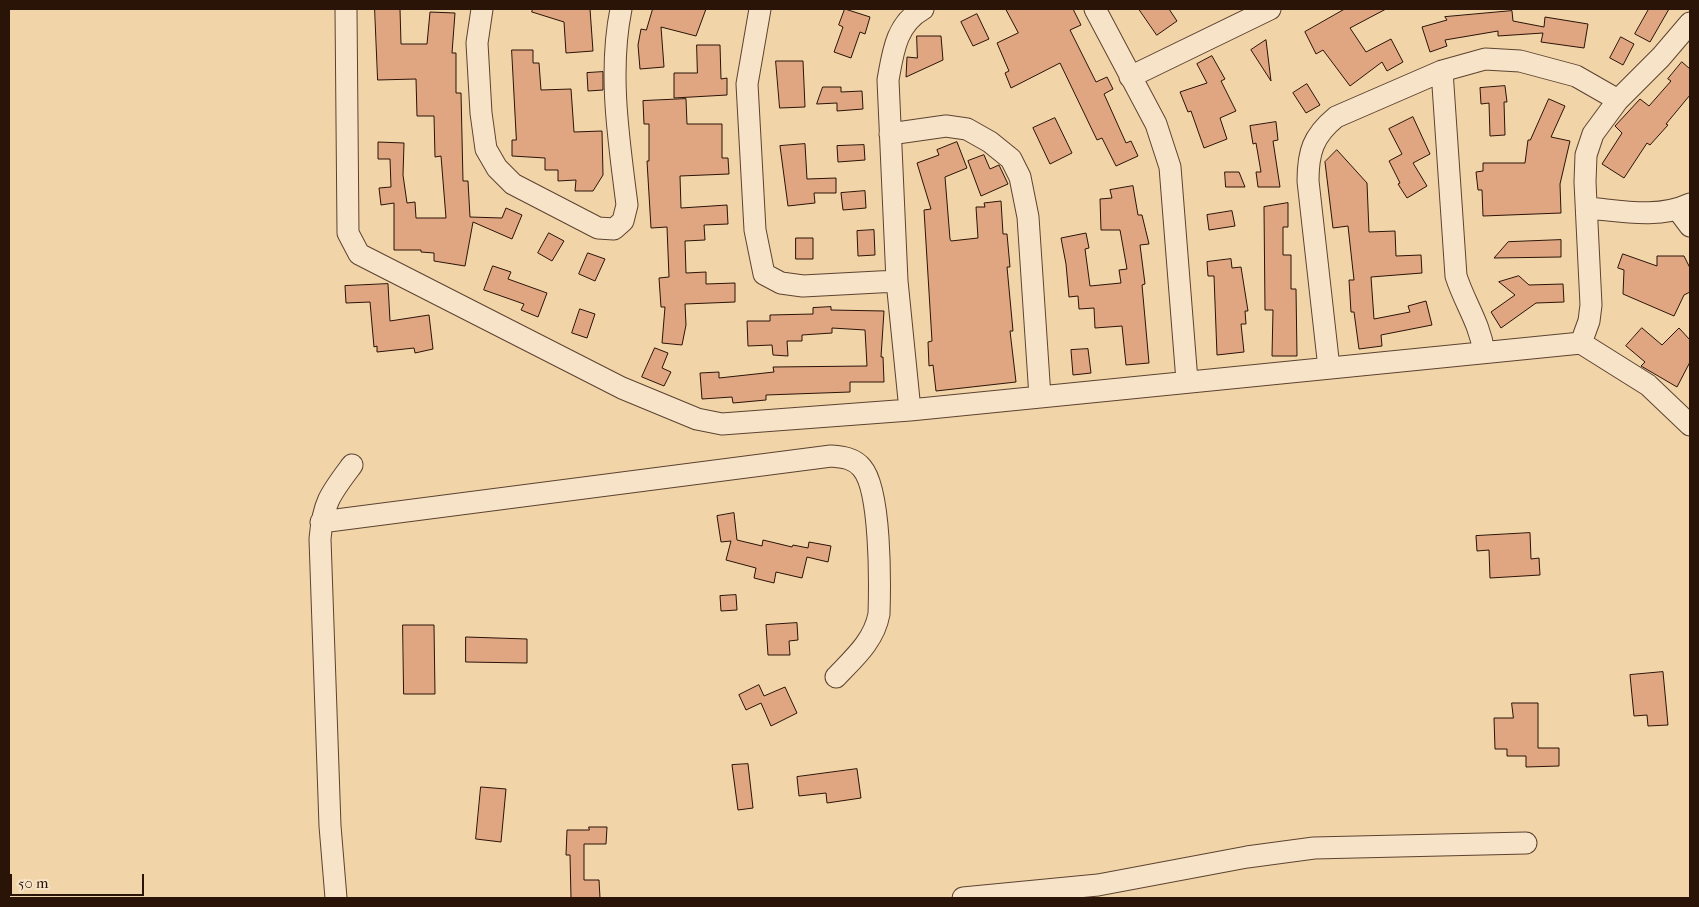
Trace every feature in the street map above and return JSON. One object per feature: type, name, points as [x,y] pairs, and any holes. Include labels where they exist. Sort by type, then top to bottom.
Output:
[{"type":"street","points":[[346,9],[348,233],[359,254],[622,388],[697,419],[722,424],[910,410],[1581,343],[1648,385],[1690,425]]},
{"type":"street","points":[[482,9],[477,43],[481,113],[486,150],[497,168],[513,184],[598,228],[614,229],[623,221],[627,205],[613,68],[615,38],[620,9]]},
{"type":"street","points":[[760,9],[747,84],[755,230],[764,274],[781,283],[803,286],[898,281]]},
{"type":"street","points":[[910,410],[898,281],[888,80],[892,53],[900,30],[912,15],[923,9]]},
{"type":"street","points":[[1095,9],[1156,124],[1170,167],[1187,381]]},
{"type":"street","points":[[1130,77],[1270,9]]},
{"type":"street","points":[[1581,343],[1589,321],[1591,305],[1588,208],[1585,182],[1586,155],[1593,134],[1618,100],[1661,57],[1690,23]]},
{"type":"street","points":[[1328,368],[1308,181],[1308,160],[1321,129],[1336,117],[1442,71],[1485,59],[1520,61],[1576,76],[1618,100]]},
{"type":"street","points":[[1442,71],[1456,276],[1462,295],[1480,330],[1484,352]]},
{"type":"street","points":[[890,134],[946,126],[967,129],[990,142],[1011,159],[1020,177],[1028,217],[1040,397]]},
{"type":"street","points":[[1588,208],[1651,213],[1686,213]]},
{"type":"street","points":[[321,522],[831,456],[849,458],[861,466],[869,478],[874,498],[879,614],[876,628],[864,648],[836,677]]},
{"type":"street","points":[[336,898],[330,826],[320,539],[321,522],[328,496],[352,465]]},
{"type":"street","points":[[963,898],[1033,895],[1133,880],[1248,857],[1314,848],[1526,843]]},
{"type":"building","points":[[375,9],[400,9],[401,44],[427,44],[430,12],[455,13],[452,53],[456,53],[456,93],[461,93],[463,181],[468,181],[470,217],[502,218],[506,208],[522,215],[512,239],[473,222],[465,266],[434,261],[434,253],[421,252],[421,250],[394,250],[394,203],[381,205],[379,188],[391,187],[390,159],[378,159],[378,142],[404,143],[403,175],[407,203],[415,202],[416,218],[446,218],[441,156],[435,157],[434,116],[417,116],[416,79],[378,80]]},
{"type":"building","points":[[533,9],[590,9],[593,51],[566,53],[564,22],[532,12]]},
{"type":"building","points":[[653,9],[706,9],[696,36],[661,27],[664,67],[640,69],[638,45],[641,29],[646,30]]},
{"type":"building","points":[[845,9],[870,17],[865,34],[860,32],[851,58],[834,52],[843,27],[839,25]]},
{"type":"building","points":[[1006,9],[1073,9],[1081,25],[1070,30],[1096,82],[1107,77],[1113,89],[1104,94],[1126,143],[1131,141],[1138,156],[1116,166],[1102,138],[1097,140],[1060,63],[1011,88],[1005,73],[1009,71],[997,43],[1018,33]]},
{"type":"building","points":[[1139,9],[1169,9],[1177,21],[1157,35]]},
{"type":"building","points":[[1345,9],[1386,9],[1350,28],[1366,52],[1391,39],[1403,62],[1387,71],[1382,62],[1350,86],[1323,50],[1316,54],[1305,32]]},
{"type":"building","points":[[1649,9],[1669,9],[1650,42],[1635,34]]},
{"type":"building","points":[[1512,11],[1513,21],[1544,27],[1545,17],[1588,24],[1584,48],[1541,42],[1543,33],[1498,36],[1498,31],[1445,40],[1447,46],[1430,52],[1422,27],[1447,20],[1445,17]]},
{"type":"building","points":[[977,14],[989,39],[973,46],[961,22]]},
{"type":"building","points":[[917,36],[941,36],[943,60],[906,77],[907,57],[917,58]]},
{"type":"building","points":[[1621,37],[1634,44],[1623,65],[1610,58]]},
{"type":"building","points":[[1266,40],[1271,81],[1251,50]]},
{"type":"building","points":[[697,45],[720,45],[721,79],[727,78],[727,95],[674,98],[674,73],[697,73]]},
{"type":"building","points":[[512,50],[533,50],[533,63],[539,63],[541,90],[571,89],[574,132],[602,131],[603,175],[593,191],[575,191],[576,180],[558,181],[558,170],[545,170],[545,158],[512,156],[512,140],[516,140]]},
{"type":"building","points":[[1212,56],[1225,79],[1221,81],[1236,111],[1220,118],[1227,139],[1204,148],[1191,111],[1188,112],[1180,92],[1207,83],[1197,64]]},
{"type":"building","points":[[776,61],[803,61],[805,107],[780,108]]},
{"type":"building","points":[[1682,62],[1690,69],[1690,95],[1666,124],[1668,125],[1650,145],[1647,143],[1624,178],[1602,164],[1622,133],[1615,126],[1640,99],[1649,106],[1671,81],[1668,79]]},
{"type":"building","points":[[603,72],[603,90],[588,91],[587,73]]},
{"type":"building","points":[[1307,84],[1320,105],[1306,113],[1293,93]]},
{"type":"building","points":[[1505,86],[1507,102],[1504,102],[1505,135],[1490,136],[1489,103],[1481,104],[1480,88]]},
{"type":"building","points":[[823,87],[841,87],[841,92],[862,91],[863,109],[837,111],[837,103],[817,104]]},
{"type":"building","points":[[686,99],[687,124],[722,124],[722,158],[728,158],[729,174],[680,176],[681,208],[727,205],[728,224],[704,225],[705,240],[685,241],[686,273],[706,272],[706,284],[735,283],[735,302],[685,304],[686,325],[682,345],[662,343],[665,307],[661,307],[659,278],[669,277],[667,227],[651,228],[647,161],[649,161],[649,124],[644,124],[643,101]]},
{"type":"building","points":[[1549,99],[1565,106],[1551,137],[1570,141],[1560,184],[1561,213],[1483,216],[1482,190],[1478,190],[1476,172],[1483,171],[1483,163],[1525,163],[1528,140],[1530,140]]},
{"type":"building","points":[[1413,117],[1430,154],[1413,163],[1427,186],[1407,198],[1398,184],[1400,183],[1389,161],[1402,154],[1389,129]]},
{"type":"building","points":[[1055,118],[1072,153],[1050,164],[1033,128]]},
{"type":"building","points":[[1276,122],[1278,140],[1273,141],[1280,187],[1258,187],[1256,172],[1261,172],[1256,143],[1253,144],[1250,126]]},
{"type":"building","points":[[957,142],[967,168],[945,177],[950,239],[951,241],[978,238],[976,207],[985,207],[984,203],[1001,201],[1003,234],[1007,234],[1010,267],[1007,267],[1013,331],[1010,331],[1016,382],[936,391],[933,365],[929,366],[928,342],[932,341],[924,210],[931,209],[917,163],[939,155],[937,150]]},
{"type":"building","points":[[805,144],[807,179],[836,178],[836,193],[814,193],[815,203],[788,206],[780,146]]},
{"type":"building","points":[[864,145],[865,160],[838,162],[837,146]]},
{"type":"building","points":[[1337,150],[1367,183],[1369,232],[1395,231],[1396,256],[1421,255],[1422,273],[1371,277],[1374,319],[1410,312],[1408,306],[1426,301],[1432,325],[1381,335],[1382,346],[1359,349],[1354,312],[1351,312],[1349,280],[1354,280],[1348,226],[1333,228],[1325,162]]},
{"type":"building","points":[[984,155],[990,169],[999,165],[1008,184],[981,196],[968,161]]},
{"type":"building","points":[[1225,172],[1239,172],[1245,187],[1226,187]]},
{"type":"building","points":[[1133,186],[1138,215],[1142,215],[1149,244],[1140,245],[1145,284],[1142,285],[1149,363],[1126,365],[1122,326],[1095,328],[1094,308],[1079,309],[1078,296],[1069,297],[1061,238],[1086,233],[1089,248],[1085,249],[1090,286],[1121,283],[1119,270],[1127,269],[1120,230],[1101,230],[1100,199],[1112,198],[1110,190]]},
{"type":"building","points":[[865,191],[866,208],[843,210],[841,193]]},
{"type":"building","points":[[1288,203],[1288,227],[1283,227],[1283,255],[1291,255],[1291,289],[1296,289],[1297,356],[1272,356],[1273,310],[1265,310],[1264,207]]},
{"type":"building","points":[[1232,211],[1235,226],[1209,230],[1207,215]]},
{"type":"building","points":[[874,230],[875,255],[858,256],[857,231]]},
{"type":"building","points":[[549,233],[564,241],[552,261],[538,253]]},
{"type":"building","points":[[796,238],[813,238],[813,259],[796,259]]},
{"type":"building","points":[[1561,240],[1561,257],[1494,258],[1508,242]]},
{"type":"building","points":[[588,253],[605,259],[595,281],[579,274]]},
{"type":"building","points":[[1623,254],[1657,266],[1657,256],[1684,256],[1690,268],[1690,292],[1684,295],[1674,316],[1623,294],[1624,270],[1618,268]]},
{"type":"building","points":[[1231,259],[1232,268],[1241,267],[1248,311],[1245,311],[1246,324],[1241,324],[1244,352],[1217,355],[1214,276],[1208,276],[1207,262]]},
{"type":"building","points":[[493,266],[511,272],[508,279],[547,293],[538,317],[521,310],[524,304],[484,290]]},
{"type":"building","points":[[1519,276],[1529,285],[1563,284],[1564,302],[1536,303],[1501,328],[1491,312],[1515,295],[1499,282]]},
{"type":"building","points":[[388,284],[390,321],[429,315],[433,349],[415,353],[414,348],[377,352],[377,346],[374,347],[370,302],[346,303],[345,286]]},
{"type":"building","points":[[831,307],[831,310],[884,311],[881,357],[883,357],[884,382],[850,382],[850,392],[766,395],[766,400],[733,403],[732,397],[702,399],[700,373],[719,372],[719,378],[774,372],[773,367],[867,366],[865,330],[832,328],[832,333],[802,335],[802,341],[787,341],[788,356],[773,355],[772,345],[748,346],[747,321],[770,321],[770,315],[813,314],[813,308]]},
{"type":"building","points":[[580,309],[595,314],[587,338],[572,333]]},
{"type":"building","points":[[1642,328],[1662,345],[1679,328],[1690,340],[1690,362],[1677,387],[1641,366],[1645,362],[1626,346]]},
{"type":"building","points":[[655,348],[668,353],[662,368],[671,372],[664,386],[642,377]]},
{"type":"building","points":[[1088,349],[1091,373],[1073,375],[1071,350]]},
{"type":"building","points":[[734,513],[737,540],[762,546],[763,540],[792,547],[793,545],[808,548],[809,542],[831,546],[828,562],[807,557],[802,578],[776,572],[774,583],[754,578],[756,568],[726,560],[731,541],[721,542],[717,516]]},
{"type":"building","points":[[1530,533],[1531,559],[1539,558],[1540,575],[1490,578],[1489,550],[1477,551],[1476,536]]},
{"type":"building","points":[[736,595],[737,610],[721,611],[720,596]]},
{"type":"building","points":[[797,623],[798,640],[789,641],[790,655],[768,655],[766,625]]},
{"type":"building","points":[[403,625],[434,625],[435,694],[404,694]]},
{"type":"building","points":[[466,637],[527,639],[527,663],[466,662]]},
{"type":"building","points":[[1663,672],[1668,725],[1648,726],[1647,715],[1634,716],[1630,675]]},
{"type":"building","points":[[759,685],[764,696],[785,687],[797,713],[771,726],[761,703],[746,710],[739,695]]},
{"type":"building","points":[[1512,703],[1538,703],[1538,748],[1559,748],[1559,766],[1526,767],[1526,756],[1507,756],[1507,749],[1495,749],[1494,718],[1513,718]]},
{"type":"building","points":[[748,764],[753,808],[738,810],[732,765]]},
{"type":"building","points":[[857,769],[861,798],[827,803],[826,793],[799,796],[797,777]]},
{"type":"building","points":[[481,787],[506,789],[501,842],[476,839]]},
{"type":"building","points":[[589,827],[607,827],[606,844],[584,844],[584,880],[599,880],[600,898],[571,898],[570,855],[566,855],[567,830],[589,830]]}]
